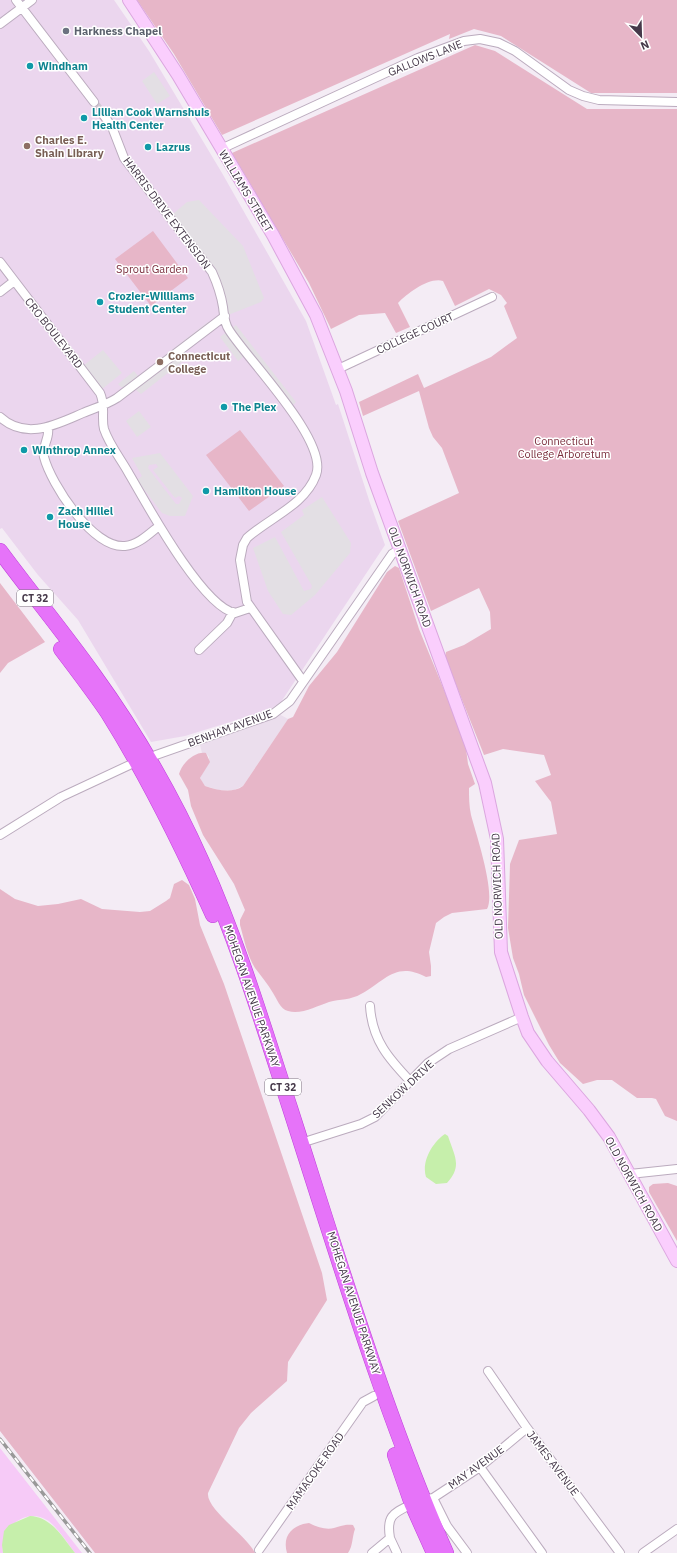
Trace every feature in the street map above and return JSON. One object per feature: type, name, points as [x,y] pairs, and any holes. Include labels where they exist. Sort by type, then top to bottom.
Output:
[{"type":"highway","name":"CT 32","points":[[0,551],[67,648]]},
{"type":"highway","name":"CT 32","points":[[0,567],[67,648]]},
{"type":"highway","name":"MOHEGAN AVENUE PARKWAY","points":[[67,648],[108,713],[142,760],[202,861],[225,917],[243,964],[384,1397],[423,1501],[434,1553]]},
{"type":"highway","name":"MOHEGAN AVENUE PARKWAY","points":[[142,760],[220,929],[239,982],[374,1396],[446,1553]]},
{"type":"street","points":[[16,0],[94,102]]},
{"type":"street","points":[[0,24],[32,0]]},
{"type":"street","name":"WILLIAMS STREET","points":[[129,0],[178,75],[298,280],[316,315],[346,391]]},
{"type":"street","name":"GALLOWS LANE","points":[[221,149],[418,58],[464,41],[480,39],[499,43],[515,51],[569,90],[583,96],[599,100],[677,102]]},
{"type":"street","name":"HARRIS DRIVE EXTENSION","points":[[102,113],[112,127],[124,158],[212,272],[220,293],[224,316],[229,331],[290,408],[311,447],[318,464],[313,481],[300,498],[253,533],[244,544],[241,554],[241,570],[247,602],[250,608]]},
{"type":"street","name":"CRO BOULEVARD","points":[[0,262],[13,282],[99,392],[104,406]]},
{"type":"street","points":[[0,292],[13,282]]},
{"type":"street","name":"COLLEGE COURT","points":[[338,369],[492,297]]},
{"type":"street","points":[[0,417],[8,423],[18,427],[38,430],[48,428],[104,406],[118,398],[224,316]]},
{"type":"street","name":"OLD NORWICH ROAD","points":[[346,391],[372,473],[491,803],[497,839],[500,952],[522,1017],[535,1044],[547,1061],[589,1110],[609,1137],[677,1261]]},
{"type":"street","points":[[104,406],[105,430],[159,526],[202,586],[218,602],[233,612],[250,608],[303,681]]},
{"type":"street","points":[[48,428],[48,435],[43,452],[52,478],[89,528],[104,539],[124,546],[136,542],[159,526]]},
{"type":"street","name":"BENHAM AVENUE","points":[[0,835],[61,797],[142,760],[273,714],[290,701],[392,554],[400,549]]},
{"type":"street","points":[[199,650],[227,623],[233,612]]},
{"type":"street","points":[[370,1006],[371,1018],[389,1059],[411,1082]]},
{"type":"street","name":"SENKOW DRIVE","points":[[301,1143],[361,1124],[375,1117],[428,1063],[449,1049],[522,1017]]},
{"type":"street","points":[[630,1174],[677,1169]]},
{"type":"street","name":"JAMES AVENUE","points":[[488,1372],[527,1428],[620,1553]]},
{"type":"street","name":"MAMACOKE ROAD","points":[[259,1550],[363,1402],[374,1396]]},
{"type":"street","name":"MAY AVENUE","points":[[390,1538],[388,1528],[390,1517],[396,1512],[423,1501],[480,1466],[527,1428]]},
{"type":"street","points":[[480,1466],[542,1553]]},
{"type":"street","points":[[423,1501],[447,1526],[467,1553]]},
{"type":"street","points":[[643,1553],[677,1529]]},
{"type":"street","points":[[372,1553],[390,1538],[397,1553]]},
{"type":"shaded area","name":"Connecticut College","points":[[0,0],[114,0],[149,51],[222,173],[306,321],[336,405],[338,404],[385,545],[281,702],[269,710],[185,736],[151,742],[78,620],[38,575],[2,528],[0,529]]},
{"type":"shaded area","points":[[154,72],[170,96],[157,104],[142,81]]},
{"type":"shaded area","points":[[199,200],[243,246],[264,298],[261,302],[228,315],[219,279],[214,267],[173,214],[187,202]]},
{"type":"shaded area","points":[[208,322],[213,328],[183,352],[187,358],[141,394],[136,390],[121,387],[118,384],[134,371],[138,376]]},
{"type":"shaded area","points":[[236,325],[296,402],[290,408],[247,354],[238,361],[220,337]]},
{"type":"shaded area","points":[[103,350],[122,373],[101,390],[83,366]]},
{"type":"shaded area","points":[[139,411],[151,427],[137,437],[126,421]]},
{"type":"shaded area","points":[[160,453],[193,496],[185,516],[170,516],[162,513],[137,480],[142,476],[132,458]],"holes":[[[156,464],[158,467],[153,470],[175,498],[179,496],[182,498],[179,504],[176,504],[148,468],[149,465]]]},
{"type":"shaded area","points":[[322,497],[351,543],[350,553],[315,595],[291,615],[283,614],[268,591],[253,548],[275,537],[304,591],[311,589],[312,586],[281,532],[304,515],[302,510]]},
{"type":"shaded area","points":[[279,714],[288,719],[243,786],[234,790],[219,790],[205,786],[200,778],[209,762],[209,757],[206,753],[202,753],[200,745],[246,729]]},
{"type":"shaded area","points":[[445,1134],[448,1136],[453,1149],[456,1166],[452,1177],[447,1183],[436,1184],[426,1177],[425,1165],[432,1147]]},
{"type":"shaded area","points":[[30,1516],[38,1517],[51,1524],[75,1553],[3,1553],[2,1545],[4,1531],[9,1525]]},
{"type":"green space","points":[[137,0],[677,0],[677,93],[591,93],[501,36],[474,29],[449,39],[450,34],[222,135],[174,54]]},
{"type":"green space","name":"Connecticut College Arboretum","points":[[475,45],[495,51],[587,109],[677,109],[677,1121],[665,1116],[656,1099],[637,1098],[612,1080],[597,1080],[583,1084],[560,1063],[549,1045],[524,995],[513,958],[508,928],[510,864],[519,840],[557,834],[551,802],[535,781],[551,775],[544,755],[503,749],[484,755],[445,657],[446,652],[464,645],[491,629],[490,612],[479,588],[431,611],[398,521],[459,493],[442,448],[433,437],[429,428],[419,391],[363,416],[359,402],[418,374],[424,388],[491,357],[517,338],[504,306],[507,303],[501,295],[489,289],[455,306],[443,281],[437,280],[431,281],[419,287],[398,303],[410,327],[396,333],[385,313],[359,315],[331,329],[309,283],[232,153]]},
{"type":"green space","name":"Sprout Garden","points":[[153,231],[188,278],[151,306],[115,259]]},
{"type":"green space","points":[[240,430],[284,486],[249,511],[206,455]]},
{"type":"green space","points":[[395,566],[399,568],[419,629],[465,741],[468,764],[475,784],[469,788],[470,812],[481,849],[487,877],[489,901],[487,909],[452,913],[436,923],[429,952],[431,976],[426,977],[407,971],[399,972],[392,974],[370,989],[353,997],[329,1002],[304,1011],[288,1011],[281,1006],[269,986],[252,963],[240,925],[240,920],[245,910],[234,884],[203,835],[191,806],[188,790],[179,774],[186,762],[193,756],[206,753],[210,762],[200,778],[205,786],[229,791],[243,786],[288,719],[293,717],[309,686],[337,652],[387,572]]},
{"type":"green space","points":[[0,583],[45,642],[8,663],[0,673]]},
{"type":"green space","points":[[182,880],[189,885],[195,899],[200,925],[224,984],[322,1273],[327,1300],[288,1362],[287,1381],[251,1413],[239,1428],[208,1493],[213,1507],[251,1546],[255,1553],[95,1553],[0,1431],[0,889],[15,899],[38,906],[58,904],[81,899],[102,909],[140,912],[150,911],[170,898],[174,884]]},
{"type":"green space","points":[[668,1183],[677,1186],[677,1241],[649,1192],[649,1187],[653,1184]]},
{"type":"green space","points":[[309,1523],[328,1529],[353,1525],[355,1529],[348,1553],[287,1553],[286,1541],[290,1532],[298,1526]]},
{"type":"sand","points":[[0,1448],[82,1553],[75,1553],[58,1530],[50,1522],[39,1517],[31,1516],[16,1522],[10,1528],[3,1544],[3,1553],[0,1553]]},
{"type":"tunnel","points":[[94,102],[102,113]]},
{"type":"railway","points":[[0,1439],[90,1553]]},
{"type":"place","name":"Harkness Chapel","points":[[66,31]]},
{"type":"place","name":"Windham","points":[[30,66]]},
{"type":"place","name":"Lillian Cook Warnshuis Health Center","points":[[84,118]]},
{"type":"place","name":"Charles E. Shain Library","points":[[27,146]]},
{"type":"place","name":"Lazrus","points":[[148,147]]},
{"type":"place","name":"Crozier-Williams Student Center","points":[[100,302]]},
{"type":"place","name":"Connecticut College","points":[[160,362]]},
{"type":"place","name":"The Plex","points":[[224,407]]},
{"type":"place","name":"Winthrop Annex","points":[[24,450]]},
{"type":"place","name":"Hamilton House","points":[[206,491]]},
{"type":"place","name":"Zach Hillel House","points":[[50,517]]}]
